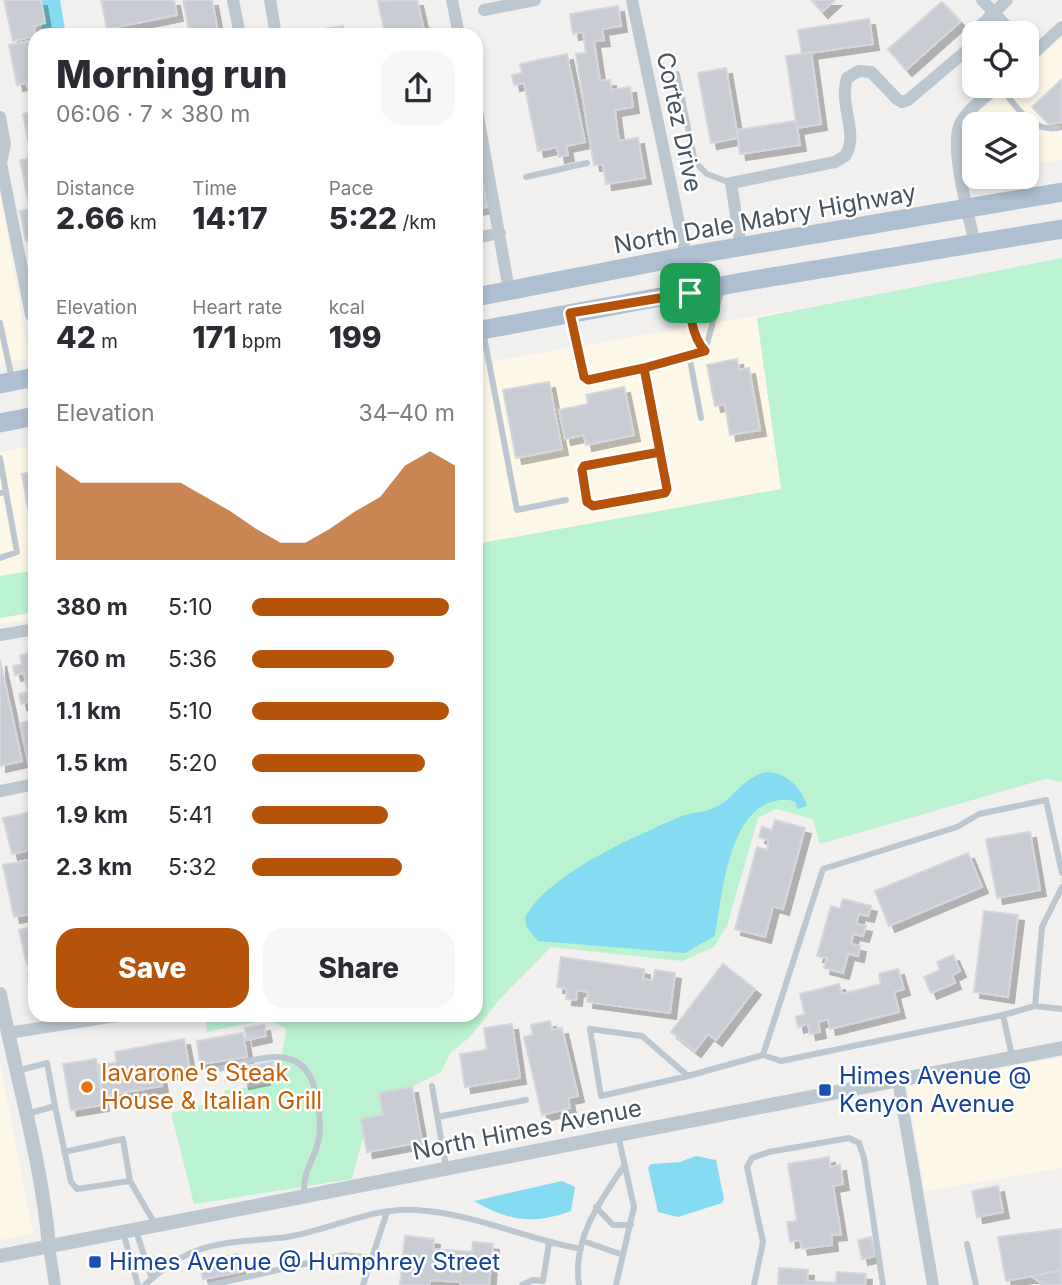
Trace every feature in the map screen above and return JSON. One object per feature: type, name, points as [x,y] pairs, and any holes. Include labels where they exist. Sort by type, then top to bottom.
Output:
[{"type":"main road","name":"North Dale Mabry Highway","points":[[483,295],[686,256],[1062,192]]},
{"type":"main road","points":[[483,329],[732,284],[1062,229]]},
{"type":"main road","points":[[6,382],[28,378]]},
{"type":"main road","points":[[0,423],[28,417]]},
{"type":"street","points":[[233,0],[239,28]]},
{"type":"street","points":[[270,0],[275,28]]},
{"type":"street","points":[[452,0],[458,28]]},
{"type":"street","points":[[484,10],[534,0]]},
{"type":"street","name":"Cortez Drive","points":[[632,0],[686,256],[690,293]]},
{"type":"street","points":[[982,0],[1002,21]]},
{"type":"street","points":[[994,13],[1007,0]]},
{"type":"street","name":"Cortez Drive","points":[[741,247],[731,183],[835,162],[845,156],[851,138],[842,93],[847,78],[859,71],[871,72],[897,99],[902,102],[908,100],[967,50],[975,31],[994,13]]},
{"type":"street","points":[[1039,46],[1062,27]]},
{"type":"street","points":[[975,244],[958,128],[970,111],[985,98]]},
{"type":"street","points":[[0,117],[5,144],[1,163],[28,300]]},
{"type":"street","points":[[483,142],[509,290]]},
{"type":"street","points":[[483,237],[500,233]]},
{"type":"street","points":[[0,635],[28,630]]},
{"type":"street","points":[[0,791],[28,785]]},
{"type":"street","points":[[0,994],[46,1212],[48,1247],[55,1285]]},
{"type":"street","points":[[8,1034],[81,1022]]},
{"type":"street","name":"North Himes Avenue","points":[[0,1256],[1062,1048]]},
{"type":"street","points":[[898,1080],[933,1285]]},
{"type":"lane","points":[[677,74],[695,162],[707,174],[731,183]]},
{"type":"lane","points":[[1009,98],[1042,130],[1058,128]]},
{"type":"lane","points":[[526,177],[587,163]]},
{"type":"lane","points":[[705,351],[732,284]]},
{"type":"lane","points":[[690,293],[690,313],[696,341],[705,351]]},
{"type":"lane","points":[[570,313],[584,377],[588,380],[705,351]]},
{"type":"lane","points":[[0,323],[6,382]]},
{"type":"lane","points":[[483,345],[517,510],[566,500]]},
{"type":"lane","points":[[689,355],[701,418]]},
{"type":"lane","points":[[644,368],[660,452],[667,489],[665,493],[593,506],[587,502],[582,470],[584,466],[660,452]]},
{"type":"lane","points":[[0,458],[3,493],[17,552],[0,558]]},
{"type":"lane","points":[[763,1055],[822,869],[957,827],[979,814],[1046,800],[1062,873]]},
{"type":"lane","points":[[1035,1006],[1042,927],[1062,887]]},
{"type":"lane","points":[[688,1076],[642,1035],[590,1029],[601,1096],[688,1076],[763,1055],[781,1061],[1035,1006],[1062,1009]]},
{"type":"lane","points":[[1003,1015],[1012,1058]]},
{"type":"lane","points":[[219,1069],[277,1057],[299,1061],[310,1072],[321,1122],[317,1146],[303,1180],[306,1196]]},
{"type":"lane","points":[[17,1071],[47,1063],[71,1182],[77,1189],[130,1181]]},
{"type":"lane","points":[[432,1086],[447,1169]]},
{"type":"lane","points":[[437,1117],[526,1100]]},
{"type":"lane","points":[[27,1114],[55,1106]]},
{"type":"lane","points":[[616,1285],[634,1206],[632,1186],[624,1166],[618,1135]]},
{"type":"lane","points":[[754,1285],[763,1242],[747,1167],[752,1158],[769,1152],[849,1138],[859,1143],[864,1158],[883,1285]]},
{"type":"lane","points":[[64,1152],[123,1139],[130,1181],[156,1226]]},
{"type":"lane","points":[[579,1285],[577,1268],[582,1245],[596,1207],[624,1166]]},
{"type":"lane","points":[[596,1207],[614,1225],[631,1225]]},
{"type":"lane","points":[[145,1285],[180,1258],[211,1246],[288,1236],[387,1212],[414,1209],[445,1213],[549,1243],[582,1245],[623,1255]]},
{"type":"lane","points":[[363,1285],[387,1212]]},
{"type":"lane","points":[[129,1231],[152,1279]]},
{"type":"lane","points":[[129,1231],[138,1285]]},
{"type":"lane","points":[[543,1281],[549,1243]]},
{"type":"lane","points":[[967,1244],[976,1285]]},
{"type":"lane","points":[[211,1285],[344,1255],[372,1258]]},
{"type":"lane","points":[[522,1285],[533,1280],[551,1285]]},
{"type":"shaded area","points":[[1062,37],[1062,159],[1039,164],[1039,112],[979,112],[995,98],[1039,98],[1039,58]]},
{"type":"shaded area","points":[[0,194],[28,358],[0,363]]},
{"type":"shaded area","points":[[783,311],[791,323],[764,333],[763,367],[783,408],[785,474],[781,492],[483,561],[483,363]]},
{"type":"shaded area","points":[[28,446],[28,620],[0,624],[0,452]]},
{"type":"shaded area","points":[[1062,1057],[1062,1168],[925,1191],[907,1086]]},
{"type":"shaded area","points":[[0,1063],[33,1233],[0,1240]]},
{"type":"green space","points":[[1062,258],[1062,782],[1045,779],[820,844],[813,819],[776,809],[758,818],[727,926],[714,947],[682,961],[551,947],[499,1000],[483,1020],[483,543],[781,489],[757,318]]},
{"type":"green space","points":[[28,571],[28,613],[0,618],[0,576]]},
{"type":"green space","points":[[206,1022],[255,1022],[207,1032]]},
{"type":"green space","points":[[274,1022],[482,1022],[470,1037],[450,1053],[441,1072],[397,1094],[362,1141],[352,1179],[194,1204],[171,1113],[221,1100],[225,1091],[262,1085],[279,1075],[286,1029]]},
{"type":"water","points":[[38,0],[60,0],[65,28],[42,28]]},
{"type":"water","points":[[766,772],[780,775],[792,782],[807,806],[798,809],[795,802],[785,800],[768,803],[754,812],[743,826],[729,862],[715,936],[685,953],[538,941],[527,928],[525,918],[536,902],[573,871],[618,845],[663,824],[714,808],[750,779]]},
{"type":"water","points":[[696,1156],[716,1160],[724,1199],[722,1203],[678,1217],[658,1212],[648,1168],[651,1164],[680,1162]]},
{"type":"water","points":[[562,1181],[575,1187],[571,1211],[545,1218],[510,1217],[474,1201]]},
{"type":"building","points":[[4,0],[41,0],[45,23],[28,28],[28,38],[13,41]]},
{"type":"building","points":[[101,0],[174,0],[177,15],[107,28]]},
{"type":"building","points":[[183,0],[212,0],[217,28],[189,28]]},
{"type":"building","points":[[417,0],[423,28],[384,28],[378,1]]},
{"type":"building","points":[[811,0],[835,0],[822,12]]},
{"type":"building","points":[[942,2],[960,22],[906,70],[888,49]]},
{"type":"building","points":[[618,6],[621,26],[602,29],[604,40],[594,41],[600,81],[610,80],[611,90],[630,87],[633,107],[615,110],[619,141],[638,138],[645,178],[606,184],[603,164],[594,165],[576,54],[586,53],[583,32],[573,34],[570,14]]},
{"type":"building","points":[[869,19],[873,44],[802,54],[798,30]]},
{"type":"building","points":[[28,41],[28,88],[27,83],[17,85],[9,45]]},
{"type":"building","points":[[811,52],[821,124],[797,128],[786,56]]},
{"type":"building","points":[[567,54],[585,142],[566,146],[568,155],[559,157],[557,147],[538,151],[524,83],[514,85],[512,75],[522,73],[520,64]]},
{"type":"building","points":[[726,68],[738,138],[711,143],[698,73]]},
{"type":"building","points":[[1062,79],[1062,122],[1049,124],[1032,107]]},
{"type":"building","points":[[28,113],[28,139],[23,114]]},
{"type":"building","points":[[796,121],[800,145],[740,154],[737,130]]},
{"type":"building","points":[[28,158],[28,199],[20,160]]},
{"type":"building","points":[[483,184],[487,207],[483,208]]},
{"type":"building","points":[[28,209],[28,241],[26,241],[20,211]]},
{"type":"building","points":[[737,359],[739,370],[749,368],[760,430],[730,435],[725,404],[715,406],[707,365]]},
{"type":"building","points":[[549,382],[562,449],[516,458],[503,390]]},
{"type":"building","points":[[624,387],[634,435],[586,445],[584,435],[565,439],[559,410],[588,404],[586,395]]},
{"type":"building","points":[[28,473],[28,509],[22,474]]},
{"type":"building","points":[[28,653],[28,692],[24,673],[15,675],[13,666],[22,664],[20,655]]},
{"type":"building","points":[[0,660],[22,761],[0,766]]},
{"type":"building","points":[[28,692],[28,702],[21,704],[19,694]]},
{"type":"building","points":[[28,721],[28,762],[20,723]]},
{"type":"building","points":[[28,813],[28,851],[12,854],[3,818]]},
{"type":"building","points":[[775,820],[805,828],[783,909],[773,906],[765,937],[735,929],[757,847],[767,850],[769,840],[759,837],[762,827],[772,830]]},
{"type":"building","points":[[1030,832],[1040,890],[997,898],[986,839]]},
{"type":"building","points":[[968,853],[982,887],[889,926],[875,891]]},
{"type":"building","points":[[28,860],[28,914],[14,917],[3,865]]},
{"type":"building","points":[[843,899],[871,906],[868,916],[859,914],[856,924],[866,926],[863,936],[853,934],[851,944],[860,946],[858,956],[848,954],[843,973],[824,968],[827,958],[817,956],[831,906],[840,909]]},
{"type":"building","points":[[984,911],[1018,915],[1008,997],[974,992]]},
{"type":"building","points":[[28,928],[27,965],[19,930]]},
{"type":"building","points":[[953,955],[960,971],[952,975],[955,983],[931,993],[924,977],[940,970],[937,962]]},
{"type":"building","points":[[561,957],[644,969],[643,979],[653,981],[655,970],[675,973],[670,1013],[587,1002],[588,992],[577,990],[576,1000],[566,999],[567,989],[557,987]]},
{"type":"building","points":[[723,964],[755,989],[716,1040],[708,1034],[695,1051],[671,1032]]},
{"type":"building","points":[[898,969],[904,989],[894,992],[899,1012],[830,1029],[828,1019],[818,1022],[820,1032],[810,1034],[808,1024],[798,1027],[796,1017],[805,1014],[800,994],[839,984],[842,994],[881,984],[879,974]]},
{"type":"building","points":[[550,1021],[552,1030],[562,1028],[578,1096],[568,1098],[570,1108],[542,1115],[524,1037],[533,1035],[531,1025]]},
{"type":"building","points":[[512,1024],[520,1078],[465,1087],[460,1054],[487,1050],[484,1028]]},
{"type":"building","points":[[264,1025],[266,1036],[247,1040],[245,1028]]},
{"type":"building","points":[[243,1033],[247,1057],[200,1064],[197,1041]]},
{"type":"building","points":[[184,1039],[190,1070],[160,1075],[162,1086],[103,1096],[98,1066],[117,1062],[115,1052]]},
{"type":"building","points":[[96,1059],[103,1105],[71,1110],[63,1064]]},
{"type":"building","points":[[273,1062],[274,1070],[263,1072],[264,1079],[243,1083],[240,1068]]},
{"type":"building","points":[[412,1087],[422,1142],[367,1152],[361,1119],[383,1115],[379,1093]]},
{"type":"building","points":[[829,1157],[830,1167],[840,1165],[843,1184],[833,1186],[841,1234],[831,1235],[832,1245],[802,1249],[800,1240],[790,1242],[787,1222],[797,1221],[788,1164]]},
{"type":"building","points":[[998,1186],[1003,1212],[977,1217],[972,1191]]},
{"type":"building","points":[[1062,1229],[1062,1270],[1006,1281],[998,1237]]},
{"type":"building","points":[[405,1236],[434,1239],[433,1249],[472,1252],[473,1242],[493,1244],[489,1285],[460,1285],[460,1282],[430,1280],[430,1285],[400,1285],[402,1267],[412,1268],[413,1257],[403,1256]]},
{"type":"building","points":[[871,1237],[875,1256],[862,1259],[858,1240]]},
{"type":"building","points":[[237,1254],[240,1272],[203,1279],[199,1261]]},
{"type":"building","points":[[779,1268],[808,1270],[807,1281],[836,1283],[837,1272],[866,1274],[865,1285],[778,1285]]},
{"type":"building","points":[[1062,1270],[1062,1285],[1043,1285],[1032,1276]]},
{"type":"place","name":"Iavarone's Steak House & Italian Grill","points":[[87,1087]]},
{"type":"place","name":"Himes Avenue @ Kenyon Avenue","points":[[825,1090]]},
{"type":"place","name":"Himes Avenue @ Humphrey Street","points":[[95,1262]]},
{"type":"route","points":[[690,293],[570,313],[584,377],[588,380],[644,368],[660,452],[584,466],[582,470],[587,502],[593,506],[665,493],[667,489],[644,368],[705,351],[696,341],[690,313],[690,293]]}]
